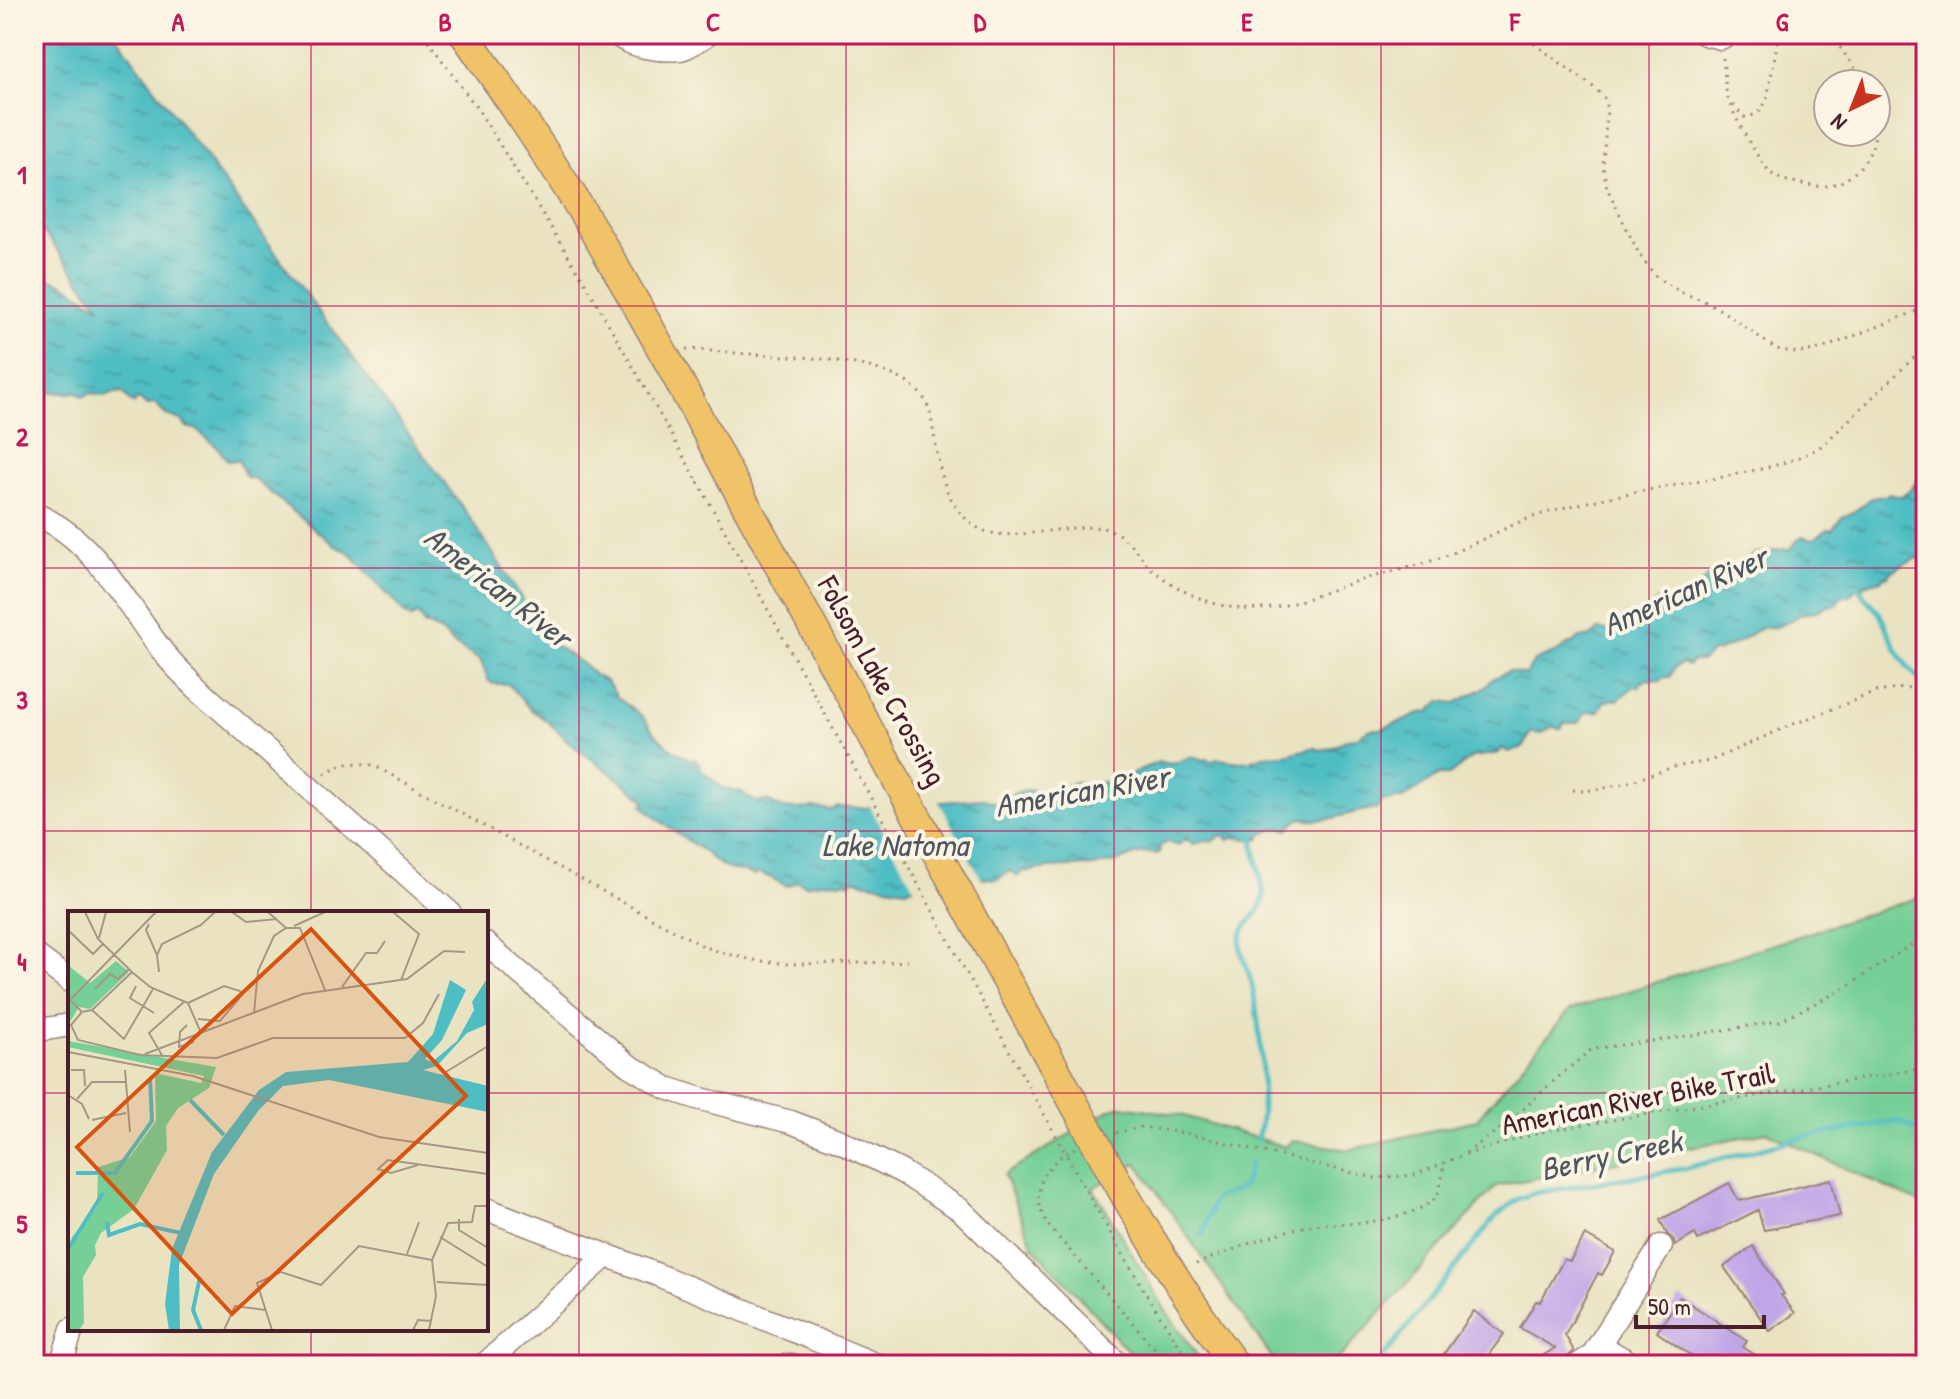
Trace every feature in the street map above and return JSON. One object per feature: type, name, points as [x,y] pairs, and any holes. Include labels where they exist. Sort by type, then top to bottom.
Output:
[{"type":"main road","name":"Folsom Lake Crossing","points":[[464,34],[564,182],[603,246],[1145,1232],[1195,1311],[1235,1365]]},
{"type":"lane","points":[[617,34],[621,39],[649,48],[682,49],[706,34]]},
{"type":"lane","points":[[34,514],[72,537],[108,573],[161,649],[197,688],[448,911]]},
{"type":"lane","points":[[488,946],[628,1065],[667,1088],[791,1122],[840,1141],[902,1172],[961,1210],[1119,1365]]},
{"type":"lane","points":[[34,954],[68,980]]},
{"type":"lane","points":[[34,1031],[68,1025]]},
{"type":"lane","points":[[488,1210],[877,1365]]},
{"type":"lane","points":[[1578,1365],[1592,1356],[1661,1246]]},
{"type":"lane","points":[[484,1365],[607,1255]]},
{"type":"lane","points":[[61,1365],[71,1331]]},
{"type":"lane","points":[[1599,1345],[1634,1365]]},
{"type":"path","points":[[423,34],[479,111],[578,273],[698,482],[1086,1191],[1192,1365]]},
{"type":"path","points":[[1521,34],[1604,98],[1607,110],[1603,166],[1607,188],[1639,254],[1655,276],[1721,310],[1776,349],[1799,353],[1824,348],[1926,309]]},
{"type":"path","points":[[1728,99],[1744,117],[1763,107],[1779,34]]},
{"type":"path","points":[[1831,34],[1854,68]]},
{"type":"path","points":[[1718,35],[1728,99],[1743,131],[1770,171],[1781,180],[1813,187],[1836,184],[1853,174],[1871,148]]},
{"type":"path","points":[[661,348],[826,358],[869,366],[902,380],[926,401],[939,469],[950,500],[971,523],[984,531],[1000,535],[1092,526],[1110,529],[1126,540],[1152,569],[1180,589],[1217,604],[1246,609],[1285,605],[1444,557],[1525,520],[1597,500],[1699,482],[1782,464],[1807,455],[1823,445],[1926,346]]},
{"type":"path","points":[[1573,790],[1602,789],[1674,767],[1710,761],[1876,692],[1926,685]]},
{"type":"path","points":[[309,788],[342,764],[373,765],[703,946],[720,952],[789,964],[909,961]]},
{"type":"path","points":[[1463,1155],[1508,1123],[1592,1049],[1779,1021],[1840,991],[1926,935]]},
{"type":"path","name":"American River Bike Trail","points":[[1113,1134],[1142,1127],[1185,1133],[1374,1178],[1415,1175],[1463,1155],[1546,1131],[1926,1068]]},
{"type":"path","points":[[1077,1148],[1057,1159],[1043,1176],[1038,1194],[1039,1207],[1047,1224],[1169,1365]]},
{"type":"path","points":[[1196,1264],[1314,1225],[1364,1223],[1413,1212],[1436,1198],[1444,1163]]},
{"type":"green space","points":[[1926,895],[1926,1206],[1767,1132],[1496,1186],[1333,1365],[1277,1365],[1137,1163],[1093,1188],[1166,1311],[1204,1365],[1141,1365],[1033,1246],[1004,1175],[1111,1109],[1122,1106],[1181,1115],[1286,1147],[1292,1140],[1348,1150],[1476,1120],[1570,1010]]},
{"type":"water","name":"Lake Natoma","points":[[34,34],[115,34],[468,515],[550,642],[607,682],[618,698],[642,716],[655,734],[673,750],[691,760],[695,759],[702,771],[723,788],[742,792],[757,802],[767,801],[781,808],[831,810],[837,807],[863,808],[984,799],[995,802],[1020,791],[1049,793],[1075,782],[1085,786],[1097,782],[1122,782],[1137,771],[1159,762],[1173,764],[1190,757],[1240,762],[1315,747],[1319,750],[1331,748],[1368,730],[1380,729],[1429,712],[1440,701],[1456,703],[1509,671],[1526,675],[1534,661],[1578,639],[1639,619],[1657,601],[1671,601],[1693,592],[1707,577],[1729,572],[1754,554],[1788,550],[1802,538],[1815,538],[1828,529],[1832,530],[1842,517],[1872,498],[1889,493],[1902,496],[1918,479],[1926,477],[1926,555],[1900,566],[1881,580],[1864,585],[1862,590],[1855,589],[1850,596],[1842,596],[1835,605],[1803,613],[1778,626],[1757,630],[1733,645],[1712,652],[1702,661],[1692,661],[1688,666],[1682,663],[1674,668],[1670,677],[1651,681],[1647,678],[1618,700],[1605,700],[1598,712],[1586,713],[1579,723],[1564,723],[1561,729],[1554,726],[1541,733],[1532,732],[1524,747],[1508,752],[1502,748],[1499,753],[1472,757],[1449,775],[1439,775],[1403,799],[1382,800],[1377,809],[1330,819],[1302,818],[1289,830],[1277,828],[1256,840],[1233,837],[1229,840],[1221,835],[1213,842],[1206,840],[1194,844],[1186,839],[1178,845],[1167,842],[1159,847],[1157,854],[1139,854],[1093,867],[1025,870],[1018,876],[1010,871],[997,879],[945,880],[906,889],[860,880],[806,885],[797,881],[787,886],[757,873],[754,876],[724,867],[663,823],[642,805],[646,802],[642,797],[531,710],[508,684],[493,684],[488,680],[481,661],[452,643],[442,632],[424,624],[420,616],[407,616],[349,552],[335,546],[253,478],[246,477],[238,460],[228,461],[196,429],[166,415],[154,403],[147,406],[139,399],[135,400],[135,404],[129,401],[123,392],[106,396],[90,393],[83,397],[75,391],[34,393],[34,270],[66,285],[100,307],[34,219]]},
{"type":"pier","points":[[930,796],[937,798],[983,882],[964,886],[945,884],[916,891],[868,803]]},
{"type":"building","points":[[1831,1179],[1840,1216],[1764,1230],[1758,1210],[1698,1240],[1695,1234],[1675,1246],[1660,1220],[1729,1183],[1739,1201]]},
{"type":"building","points":[[1585,1235],[1615,1252],[1602,1275],[1598,1273],[1565,1335],[1574,1351],[1560,1365],[1528,1365],[1555,1348],[1520,1328],[1536,1301],[1540,1302],[1564,1259],[1570,1261]]},
{"type":"building","points":[[1753,1246],[1795,1313],[1770,1331],[1724,1267]]},
{"type":"building","points":[[1680,1297],[1747,1341],[1743,1347],[1771,1365],[1704,1365],[1657,1332]]},
{"type":"building","points":[[1474,1311],[1504,1334],[1481,1365],[1436,1365]]},
{"type":"waterway","points":[[1857,586],[1880,614],[1907,666],[1926,686]]},
{"type":"waterway","points":[[1252,835],[1264,894],[1263,902],[1243,931],[1240,943],[1252,985],[1260,1041],[1262,1105],[1257,1139]]},
{"type":"waterway","name":"Berry Creek","points":[[1377,1365],[1496,1216],[1518,1199],[1535,1193],[1687,1168],[1804,1137],[1897,1121],[1926,1133]]},
{"type":"waterway","points":[[1202,1235],[1216,1198],[1244,1185],[1251,1162]]},
{"type":"water label","name":"American River","points":[[498,587]]},
{"type":"water label","name":"American River","points":[[1685,591]]},
{"type":"water label","name":"American River","points":[[1082,791]]}]
